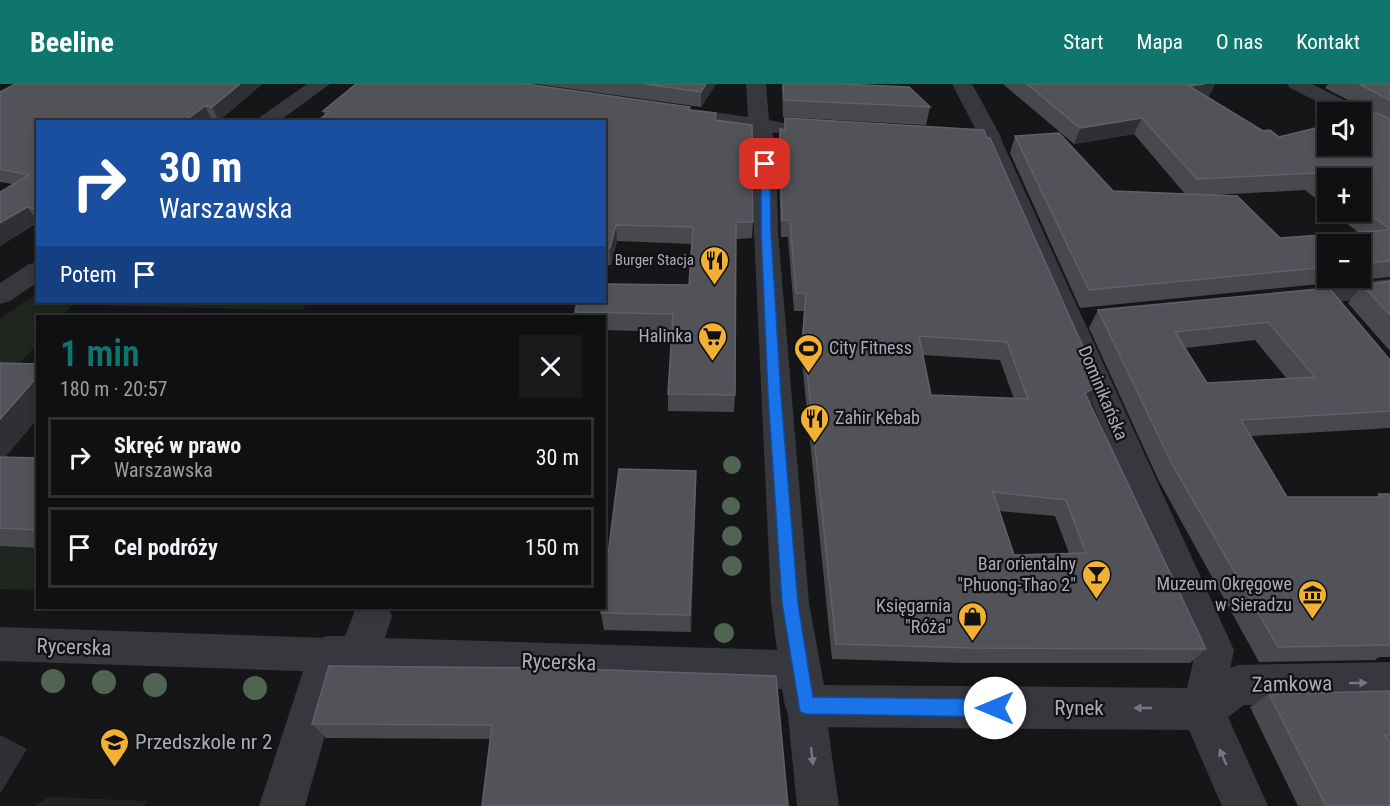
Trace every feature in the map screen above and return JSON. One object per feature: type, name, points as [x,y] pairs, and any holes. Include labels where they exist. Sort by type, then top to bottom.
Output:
[{"type":"street","points":[[266,120],[320,84]]},
{"type":"street","points":[[756,84],[759,125],[765,144],[766,232],[789,591],[804,688],[818,806]]},
{"type":"street","name":"Dominikańska","points":[[962,84],[1081,318],[1215,650],[1202,709]]},
{"type":"street","points":[[1297,84],[1332,102]]},
{"type":"street","points":[[656,110],[799,129]]},
{"type":"street","points":[[918,134],[990,137]]},
{"type":"street","points":[[0,295],[36,271]]},
{"type":"street","points":[[1345,321],[1311,296],[1390,287]]},
{"type":"street","points":[[282,806],[343,655],[372,616]]},
{"type":"street","name":"Rycerska","points":[[0,644],[343,655],[804,688]]},
{"type":"street","name":"Zamkowa","points":[[1202,709],[1238,685],[1390,682]]},
{"type":"street","name":"Rynek","points":[[804,688],[1202,709]]},
{"type":"street","points":[[1202,709],[1245,806]]},
{"type":"shaded area","points":[[36,294],[36,303],[74,303],[63,315],[36,315],[36,345],[3,383],[0,383],[0,319]]},
{"type":"shaded area","points":[[114,303],[307,303],[303,310],[111,306]]},
{"type":"shaded area","points":[[0,546],[36,548],[36,590],[0,589]]},
{"type":"shaded area","points":[[49,797],[147,801],[144,806],[34,806]]},
{"type":"building","points":[[15,84],[240,84],[212,107],[205,106],[186,120],[36,120],[36,209],[27,207],[0,223],[0,192],[29,175],[0,169],[0,92]]},
{"type":"building","points":[[356,84],[526,84],[690,107],[688,110],[716,113],[715,120],[752,125],[753,222],[736,222],[735,395],[668,394],[673,314],[575,312],[577,303],[606,303],[606,284],[689,285],[693,227],[616,225],[610,248],[606,248],[606,120],[319,120],[329,112],[323,111]]},
{"type":"building","points":[[645,84],[706,84],[701,92]]},
{"type":"building","points":[[783,84],[909,87],[930,107],[784,100]]},
{"type":"building","points":[[1027,84],[1204,84],[1189,86],[1263,131],[1270,130],[1279,137],[1317,128],[1317,156],[1371,156],[1371,114],[1377,113],[1390,119],[1390,229],[1371,215],[1371,168],[1317,168],[1317,174],[1197,179],[1142,118],[1080,128]]},
{"type":"building","points":[[1359,84],[1390,84],[1390,100]]},
{"type":"building","points":[[785,118],[984,130],[987,138],[990,138],[1100,385],[1085,393],[1206,649],[973,648],[836,644],[803,334],[806,293],[796,293],[790,220],[782,220],[780,129],[785,130]],"holes":[[[919,336],[1007,342],[1028,399],[931,395]],[[993,492],[1066,500],[1086,553],[1014,555]]]},
{"type":"building","points":[[1059,133],[1113,191],[1237,196],[1280,238],[1317,235],[1317,268],[1089,290],[1015,136]]},
{"type":"building","points":[[1390,230],[1390,261],[1371,263],[1371,234],[1335,234]]},
{"type":"building","points":[[1390,281],[1390,315],[1365,288],[1371,288],[1371,284]]},
{"type":"building","points":[[1329,288],[1390,360],[1390,411],[1241,420],[1287,497],[1382,497],[1379,494],[1390,494],[1390,645],[1278,647],[1172,464],[1098,310]],"holes":[[[1268,322],[1315,377],[1207,383],[1175,332]]]},
{"type":"building","points":[[0,363],[36,364],[36,378],[0,419]]},
{"type":"building","points":[[0,457],[36,458],[36,530],[0,528]]},
{"type":"building","points":[[619,469],[696,471],[690,615],[601,613],[602,609],[606,609],[606,570]]},
{"type":"building","points":[[329,666],[550,668],[776,676],[788,806],[482,806],[492,725],[312,724]]},
{"type":"building","points":[[1390,691],[1390,735],[1385,735],[1390,742],[1390,806],[1326,806],[1269,694]]},
{"type":"place","name":"Burger Stacja","points":[[715,286]]},
{"type":"place","name":"Halinka","points":[[713,362]]},
{"type":"place","name":"City Fitness","points":[[808,374]]},
{"type":"place","name":"Zahir Kebab","points":[[814,444]]},
{"type":"place","name":"Bar orientalny \"Phuong-Thao 2\"","points":[[1097,600]]},
{"type":"place","name":"Muzeum Okręgowe w Sieradzu","points":[[1313,620]]},
{"type":"place","name":"Księgarnia \"Róża\"","points":[[972,642]]},
{"type":"place","name":"Przedszkole nr 2","points":[[114,768]]},
{"type":"route","points":[[765,164],[766,232],[775,395],[790,603],[806,706],[995,708]]}]
